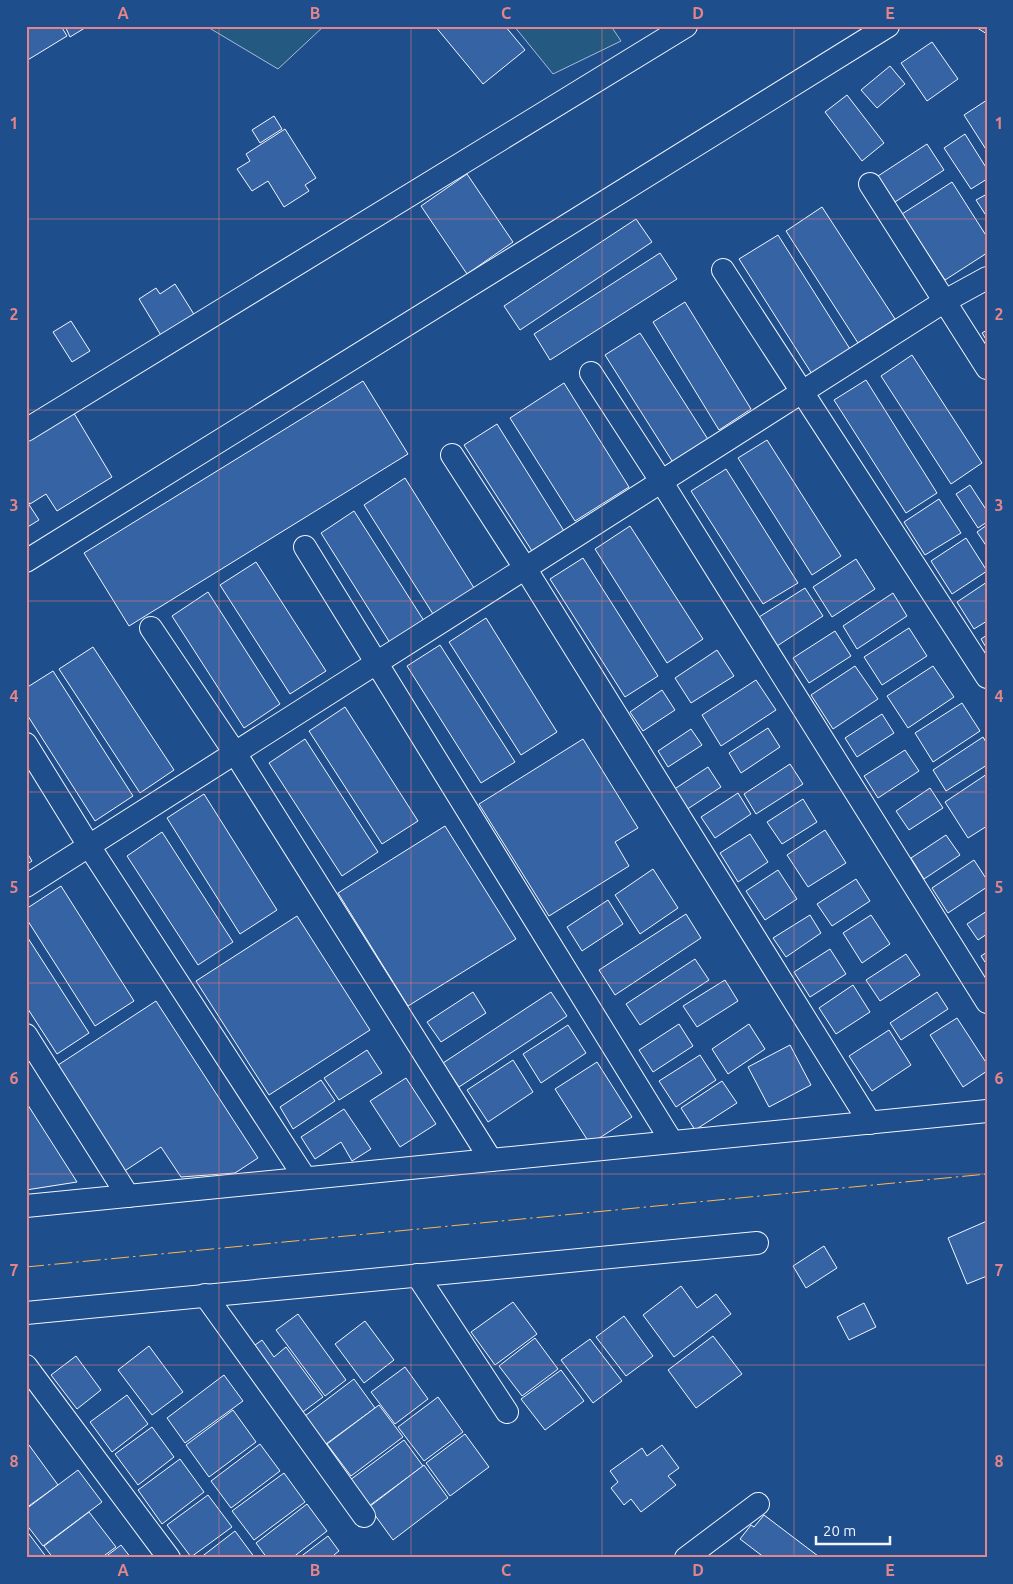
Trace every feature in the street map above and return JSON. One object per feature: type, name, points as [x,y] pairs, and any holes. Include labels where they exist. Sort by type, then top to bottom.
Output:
[{"type":"street","points":[[26,430],[686,26]]},
{"type":"street","points":[[26,561],[888,26]]},
{"type":"street","points":[[870,184],[987,368]]},
{"type":"street","points":[[723,270],[987,677]]},
{"type":"street","points":[[26,886],[945,301],[987,278]]},
{"type":"street","points":[[591,373],[661,481],[987,1002]]},
{"type":"street","points":[[452,455],[525,568],[870,1122]]},
{"type":"street","points":[[305,547],[672,1142]]},
{"type":"street","points":[[151,628],[235,753],[491,1160]]},
{"type":"street","points":[[26,744],[89,846],[306,1178]]},
{"type":"street","points":[[26,1035],[128,1196]]},
{"type":"street","points":[[26,1206],[987,1111]]},
{"type":"street","points":[[26,1313],[757,1243]]},
{"type":"street","points":[[417,1275],[507,1412]]},
{"type":"street","points":[[204,1295],[364,1516]]},
{"type":"street","points":[[26,1366],[169,1558]]},
{"type":"street","points":[[686,1558],[758,1504]]},
{"type":"shaded area","points":[[206,26],[324,26],[278,69]]},
{"type":"shaded area","points":[[514,26],[611,26],[621,41],[553,74]]},
{"type":"building","points":[[26,26],[61,26],[67,36],[26,61]]},
{"type":"building","points":[[65,26],[88,26],[70,37]]},
{"type":"building","points":[[435,26],[505,26],[525,50],[483,84]]},
{"type":"building","points":[[974,26],[987,26],[987,34]]},
{"type":"building","points":[[932,42],[958,79],[927,101],[901,63]]},
{"type":"building","points":[[890,66],[905,84],[877,108],[861,90]]},
{"type":"building","points":[[847,95],[884,143],[862,161],[825,112]]},
{"type":"building","points":[[987,100],[987,151],[964,115]]},
{"type":"building","points":[[274,116],[282,129],[260,143],[252,130]]},
{"type":"building","points":[[285,129],[316,178],[305,185],[309,191],[284,207],[268,181],[252,191],[237,169],[250,161],[246,154]]},
{"type":"building","points":[[965,134],[987,169],[987,179],[971,189],[944,148]]},
{"type":"building","points":[[927,144],[944,170],[895,202],[878,176]]},
{"type":"building","points":[[467,174],[513,242],[467,274],[421,206]]},
{"type":"building","points":[[952,182],[987,237],[987,253],[945,280],[902,214]]},
{"type":"building","points":[[987,194],[987,217],[976,200]]},
{"type":"building","points":[[822,207],[895,319],[858,343],[786,231]]},
{"type":"building","points":[[636,219],[652,242],[520,330],[504,306]]},
{"type":"building","points":[[778,235],[850,349],[812,374],[739,259]]},
{"type":"building","points":[[660,253],[677,279],[550,360],[534,334]]},
{"type":"building","points":[[175,284],[195,316],[162,337],[139,299],[156,288],[160,294]]},
{"type":"building","points":[[685,302],[751,409],[719,430],[653,322]]},
{"type":"building","points":[[71,321],[90,351],[72,362],[53,332]]},
{"type":"building","points":[[987,330],[987,341],[982,333]]},
{"type":"building","points":[[640,333],[709,441],[674,464],[605,355]]},
{"type":"building","points":[[912,355],[982,463],[951,484],[881,376]]},
{"type":"building","points":[[866,380],[937,493],[906,513],[834,400]]},
{"type":"building","points":[[363,381],[408,454],[129,626],[84,553]]},
{"type":"building","points":[[564,383],[629,487],[575,521],[510,418]]},
{"type":"building","points":[[72,410],[112,477],[57,511],[46,494],[30,504],[26,499],[26,439]]},
{"type":"building","points":[[497,424],[564,531],[532,551],[464,445]]},
{"type":"building","points":[[767,440],[841,556],[812,575],[738,458]]},
{"type":"building","points":[[726,469],[798,583],[763,604],[691,491]]},
{"type":"building","points":[[405,478],[474,588],[433,614],[364,505]]},
{"type":"building","points":[[970,485],[987,511],[987,522],[978,528],[956,494]]},
{"type":"building","points":[[939,499],[961,533],[925,555],[904,522]]},
{"type":"building","points":[[26,500],[39,520],[26,528]]},
{"type":"building","points":[[354,511],[426,624],[392,646],[321,533]]},
{"type":"building","points":[[987,525],[987,547],[977,532]]},
{"type":"building","points":[[630,526],[703,639],[667,663],[595,549]]},
{"type":"building","points":[[966,538],[987,571],[952,594],[931,561]]},
{"type":"building","points":[[583,558],[658,676],[625,697],[550,579]]},
{"type":"building","points":[[856,559],[875,589],[832,617],[813,587]]},
{"type":"building","points":[[256,562],[326,671],[290,694],[220,585]]},
{"type":"building","points":[[987,582],[987,621],[974,629],[957,602]]},
{"type":"building","points":[[805,588],[823,616],[777,646],[759,617]]},
{"type":"building","points":[[208,592],[280,704],[244,728],[172,616]]},
{"type":"building","points":[[893,593],[907,616],[857,649],[843,626]]},
{"type":"building","points":[[486,618],[557,732],[521,755],[449,642]]},
{"type":"building","points":[[909,628],[927,656],[882,685],[864,657]]},
{"type":"building","points":[[835,631],[851,656],[809,683],[793,658]]},
{"type":"building","points":[[987,635],[987,649],[981,639]]},
{"type":"building","points":[[440,645],[515,762],[481,783],[407,666]]},
{"type":"building","points":[[93,647],[174,770],[140,793],[59,669]]},
{"type":"building","points":[[717,650],[734,676],[691,703],[675,678]]},
{"type":"building","points":[[855,666],[878,699],[833,729],[811,695]]},
{"type":"building","points":[[933,666],[954,697],[908,728],[887,696]]},
{"type":"building","points":[[53,671],[133,796],[95,821],[26,713],[26,688]]},
{"type":"building","points":[[756,680],[776,710],[721,746],[702,715]]},
{"type":"building","points":[[662,690],[675,710],[643,731],[630,712]]},
{"type":"building","points":[[962,703],[980,731],[933,762],[915,733]]},
{"type":"building","points":[[345,707],[418,821],[382,844],[309,731]]},
{"type":"building","points":[[882,714],[894,733],[857,757],[845,738]]},
{"type":"building","points":[[768,728],[780,747],[741,773],[729,753]]},
{"type":"building","points":[[691,729],[702,745],[668,767],[658,751]]},
{"type":"building","points":[[983,737],[987,744],[987,765],[946,791],[933,770]]},
{"type":"building","points":[[305,739],[378,852],[342,876],[269,763]]},
{"type":"building","points":[[583,739],[638,828],[615,842],[629,866],[549,916],[479,804]]},
{"type":"building","points":[[905,750],[919,771],[878,798],[864,776]]},
{"type":"building","points":[[790,764],[803,784],[756,814],[744,794]]},
{"type":"building","points":[[708,767],[721,787],[686,810],[673,790]]},
{"type":"building","points":[[987,774],[987,826],[968,838],[945,802]]},
{"type":"building","points":[[930,788],[943,808],[909,830],[896,811]]},
{"type":"building","points":[[738,793],[751,814],[715,838],[701,817]]},
{"type":"building","points":[[204,794],[277,910],[240,934],[167,818]]},
{"type":"building","points":[[803,799],[817,822],[782,844],[767,822]]},
{"type":"building","points":[[445,826],[516,939],[408,1006],[338,893]]},
{"type":"building","points":[[825,830],[846,863],[808,887],[787,855]]},
{"type":"building","points":[[162,832],[233,942],[198,965],[127,856]]},
{"type":"building","points":[[750,834],[768,862],[738,882],[720,853]]},
{"type":"building","points":[[946,835],[960,855],[924,879],[911,858]]},
{"type":"building","points":[[26,851],[32,861],[26,865]]},
{"type":"building","points":[[974,860],[987,880],[987,887],[948,913],[932,888]]},
{"type":"building","points":[[653,869],[678,908],[640,934],[615,895]]},
{"type":"building","points":[[778,870],[797,899],[765,920],[746,891]]},
{"type":"building","points":[[856,879],[870,901],[832,926],[817,904]]},
{"type":"building","points":[[61,886],[134,1001],[95,1026],[26,918],[26,909]]},
{"type":"building","points":[[608,900],[623,924],[582,951],[567,927]]},
{"type":"building","points":[[987,911],[987,934],[978,940],[967,924]]},
{"type":"building","points":[[686,914],[701,938],[615,995],[599,970]]},
{"type":"building","points":[[810,915],[821,933],[786,957],[773,938]]},
{"type":"building","points":[[871,915],[890,944],[862,963],[843,933]]},
{"type":"building","points":[[297,916],[370,1030],[269,1095],[196,981]]},
{"type":"building","points":[[26,935],[89,1033],[57,1054],[26,1006]]},
{"type":"building","points":[[830,949],[846,974],[810,997],[794,972]]},
{"type":"building","points":[[987,952],[987,965],[981,956]]},
{"type":"building","points":[[906,954],[920,975],[880,1001],[866,980]]},
{"type":"building","points":[[695,959],[709,980],[640,1025],[626,1004]]},
{"type":"building","points":[[725,980],[738,1001],[697,1027],[683,1006]]},
{"type":"building","points":[[853,985],[870,1012],[836,1034],[819,1008]]},
{"type":"building","points":[[473,992],[486,1013],[441,1042],[427,1022]]},
{"type":"building","points":[[551,992],[567,1016],[459,1087],[443,1063]]},
{"type":"building","points":[[937,992],[948,1009],[901,1040],[890,1023]]},
{"type":"building","points":[[156,1001],[258,1158],[235,1173],[181,1177],[161,1147],[120,1174],[52,1069]]},
{"type":"building","points":[[957,1018],[987,1064],[987,1071],[963,1087],[930,1035]]},
{"type":"building","points":[[679,1024],[693,1046],[653,1072],[639,1050]]},
{"type":"building","points":[[749,1024],[765,1049],[728,1074],[712,1049]]},
{"type":"building","points":[[568,1025],[586,1053],[541,1083],[523,1054]]},
{"type":"building","points":[[889,1030],[911,1065],[872,1091],[849,1056]]},
{"type":"building","points":[[790,1045],[811,1085],[769,1107],[748,1067]]},
{"type":"building","points":[[367,1050],[382,1073],[339,1100],[324,1078]]},
{"type":"building","points":[[700,1055],[716,1080],[676,1107],[659,1081]]},
{"type":"building","points":[[513,1060],[533,1092],[488,1122],[467,1090]]},
{"type":"building","points":[[597,1062],[632,1117],[590,1144],[555,1089]]},
{"type":"building","points":[[406,1078],[436,1124],[400,1147],[370,1101]]},
{"type":"building","points":[[321,1080],[335,1101],[293,1129],[280,1107]]},
{"type":"building","points":[[722,1081],[737,1103],[695,1130],[681,1108]]},
{"type":"building","points":[[26,1102],[77,1182],[26,1190]]},
{"type":"building","points":[[344,1109],[371,1149],[352,1161],[341,1142],[315,1159],[301,1137]]},
{"type":"building","points":[[987,1221],[987,1276],[967,1284],[948,1238]]},
{"type":"building","points":[[824,1246],[837,1268],[806,1288],[793,1266]]},
{"type":"building","points":[[681,1286],[697,1308],[716,1294],[731,1314],[674,1357],[643,1315]]},
{"type":"building","points":[[513,1302],[537,1334],[495,1365],[471,1332]]},
{"type":"building","points":[[864,1303],[876,1327],[849,1340],[837,1317]]},
{"type":"building","points":[[298,1314],[346,1380],[325,1396],[276,1330]]},
{"type":"building","points":[[624,1316],[653,1356],[626,1376],[596,1337]]},
{"type":"building","points":[[365,1321],[394,1360],[364,1383],[335,1344]]},
{"type":"building","points":[[713,1336],[742,1374],[696,1408],[668,1370]]},
{"type":"building","points":[[535,1338],[558,1369],[522,1396],[499,1366]]},
{"type":"building","points":[[590,1339],[622,1381],[593,1403],[561,1360]]},
{"type":"building","points":[[262,1340],[274,1357],[286,1347],[323,1397],[300,1414],[251,1348]]},
{"type":"building","points":[[149,1346],[183,1392],[152,1415],[118,1370]]},
{"type":"building","points":[[76,1356],[101,1390],[77,1409],[51,1375]]},
{"type":"building","points":[[405,1367],[428,1399],[395,1424],[371,1392]]},
{"type":"building","points":[[561,1370],[584,1401],[545,1430],[521,1399]]},
{"type":"building","points":[[224,1375],[243,1401],[185,1443],[167,1418]]},
{"type":"building","points":[[354,1379],[375,1408],[326,1444],[305,1416]]},
{"type":"building","points":[[127,1395],[148,1424],[112,1452],[90,1422]]},
{"type":"building","points":[[438,1397],[463,1432],[424,1461],[398,1427]]},
{"type":"building","points":[[379,1405],[403,1437],[351,1476],[327,1444]]},
{"type":"building","points":[[233,1410],[256,1442],[209,1477],[186,1445]]},
{"type":"building","points":[[152,1427],[174,1457],[138,1485],[115,1454]]},
{"type":"building","points":[[465,1434],[489,1467],[450,1496],[426,1463]]},
{"type":"building","points":[[404,1440],[423,1466],[369,1506],[350,1480]]},
{"type":"building","points":[[260,1444],[280,1471],[231,1508],[211,1481]]},
{"type":"building","points":[[29,1445],[58,1485],[26,1508],[26,1447]]},
{"type":"building","points":[[662,1445],[679,1468],[668,1476],[676,1485],[641,1512],[631,1499],[624,1505],[611,1488],[618,1482],[610,1471],[642,1448],[647,1456]]},
{"type":"building","points":[[180,1459],[204,1492],[162,1524],[138,1490]]},
{"type":"building","points":[[424,1465],[448,1498],[393,1540],[369,1507]]},
{"type":"building","points":[[78,1470],[102,1502],[43,1546],[26,1524],[26,1509]]},
{"type":"building","points":[[284,1473],[305,1502],[254,1540],[232,1511]]},
{"type":"building","points":[[208,1495],[232,1527],[191,1557],[167,1525]]},
{"type":"building","points":[[307,1504],[327,1531],[292,1558],[267,1558],[256,1543]]},
{"type":"building","points":[[89,1512],[116,1547],[101,1558],[53,1558],[44,1546]]},
{"type":"building","points":[[764,1515],[818,1556],[817,1558],[765,1558],[740,1539],[751,1525],[754,1527]]},
{"type":"building","points":[[26,1530],[47,1558],[26,1558]]},
{"type":"building","points":[[235,1531],[255,1558],[200,1558]]},
{"type":"building","points":[[328,1536],[339,1551],[334,1555],[336,1558],[299,1558]]},
{"type":"building","points":[[121,1545],[131,1558],[104,1558]]},
{"type":"power","points":[[26,1267],[987,1174]]}]
